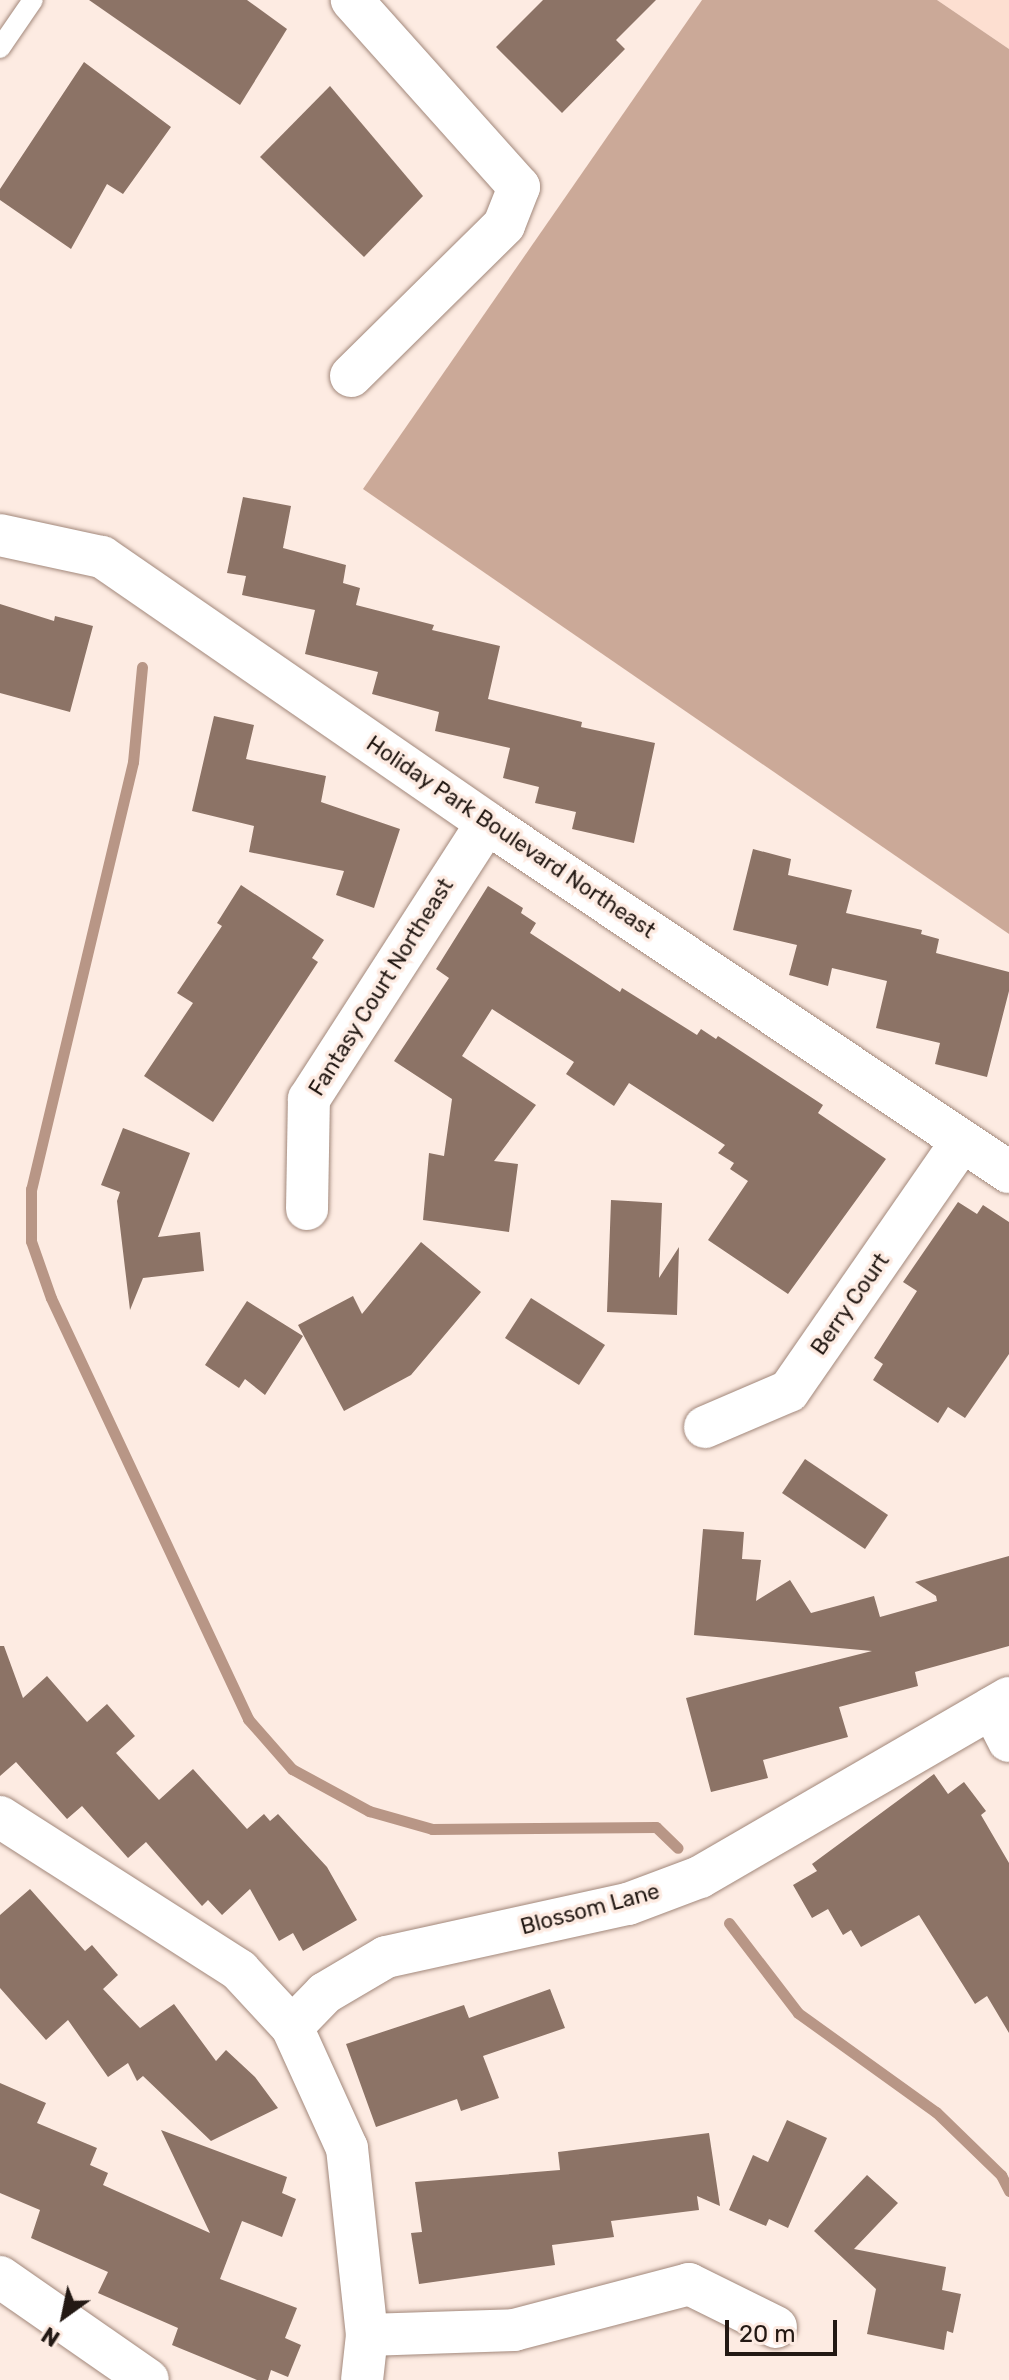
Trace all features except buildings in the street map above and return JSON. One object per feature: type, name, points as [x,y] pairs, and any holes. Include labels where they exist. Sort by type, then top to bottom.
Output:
[{"type":"street","points":[[351,376],[504,225],[519,187],[352,0]]},
{"type":"street","name":"Holiday Park Boulevard Northeast","points":[[0,535],[102,557],[487,823],[1009,1172]]},
{"type":"street","name":"Fantasy Court Northeast","points":[[307,1209],[309,1099],[487,823]]},
{"type":"street","name":"Berry Court","points":[[705,1427],[789,1391],[962,1141]]},
{"type":"street","name":"Blossom Lane","points":[[292,2027],[325,1993],[386,1957],[628,1904],[700,1877],[1003,1716]]},
{"type":"street","points":[[0,1817],[239,1970],[292,2027],[347,2148],[367,2335],[362,2380]]},
{"type":"street","points":[[0,2277],[148,2380]]},
{"type":"street","points":[[367,2335],[514,2330],[689,2284],[776,2327]]},
{"type":"lane","points":[[0,48],[33,0]]},
{"type":"shaded area","points":[[702,0],[937,0],[1009,49],[1009,934],[363,489]]},
{"type":"shaded area","points":[[937,0],[1009,0],[1009,49]]},
{"type":"waterway","points":[[142,667],[133,762],[31,1189],[31,1241],[51,1298],[248,1719],[292,1769],[369,1811],[432,1829],[656,1827],[678,1848]]},
{"type":"waterway","points":[[729,1923],[798,2013],[936,2112],[1001,2175],[1009,2191]]}]
